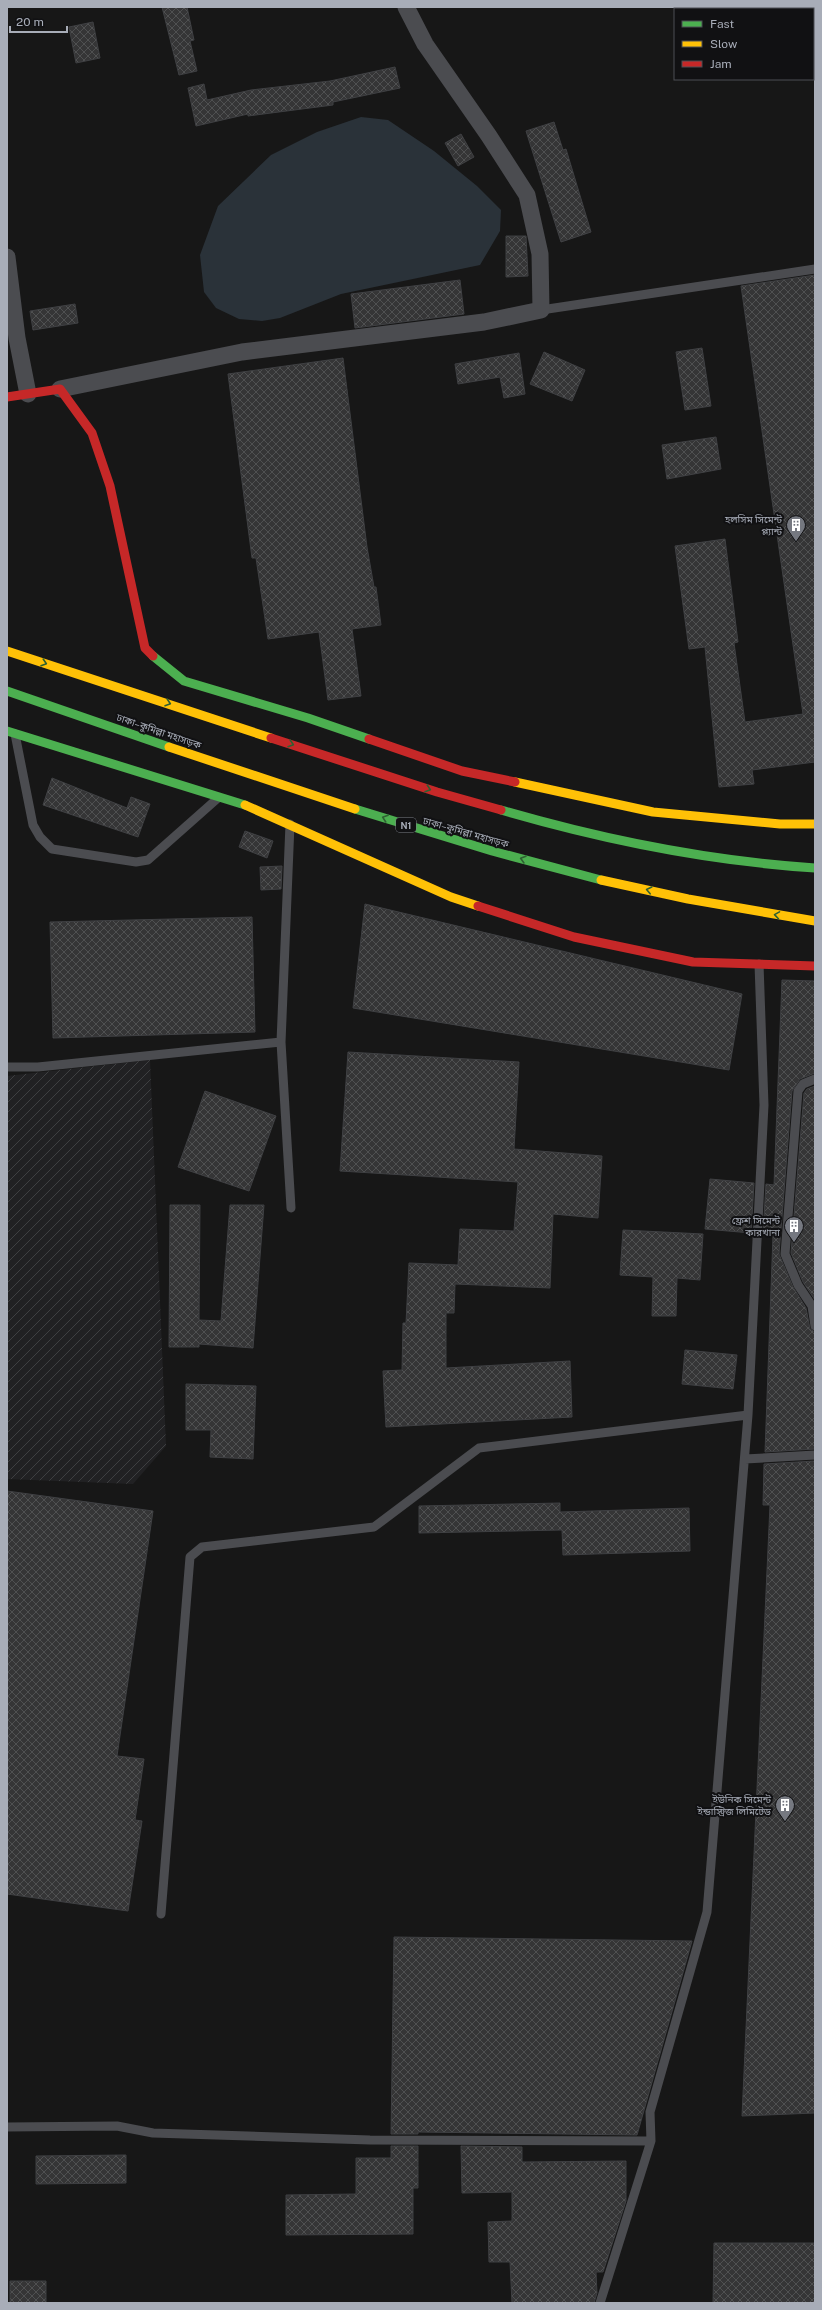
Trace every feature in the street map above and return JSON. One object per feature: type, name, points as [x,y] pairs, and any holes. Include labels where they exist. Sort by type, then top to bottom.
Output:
[{"type":"main road","points":[[7,398],[60,389],[92,433],[110,486],[145,648],[163,666],[184,681],[308,718],[462,771],[653,812],[780,824],[815,824]]},
{"type":"main road","points":[[7,651],[436,792],[576,832],[664,850],[769,865],[815,868]]},
{"type":"main road","name":"ঢাকা–কুমিল্লা মহাসড়ক","points":[[7,691],[424,832],[564,871],[705,903],[815,921]]},
{"type":"main road","points":[[11,733],[258,809],[451,897],[574,937],[693,962],[815,966]]},
{"type":"street","points":[[60,389],[242,352],[484,322],[541,310],[540,254],[527,195],[489,136],[425,44],[406,7]]},
{"type":"street","points":[[7,257],[17,338],[28,394]]},
{"type":"lane","points":[[541,310],[815,269]]},
{"type":"lane","points":[[11,733],[33,825],[40,837],[52,849],[136,862],[148,860],[219,797]]},
{"type":"lane","points":[[290,824],[281,1042],[290,1208]]},
{"type":"lane","points":[[600,2303],[651,2141],[650,2112],[707,1912],[748,1415],[764,1105],[759,964]]},
{"type":"lane","points":[[7,1067],[46,1066],[281,1042]]},
{"type":"lane","points":[[815,1079],[803,1084],[798,1091],[785,1254],[798,1285],[812,1306],[815,1326]]},
{"type":"lane","points":[[161,1914],[190,1557],[202,1547],[374,1527],[479,1448],[748,1415]]},
{"type":"lane","points":[[745,1459],[815,1455]]},
{"type":"lane","points":[[7,2127],[117,2126],[153,2133],[370,2140],[651,2141]]},
{"type":"shaded area","points":[[361,117],[388,120],[434,151],[477,186],[501,210],[500,231],[480,265],[341,294],[280,318],[262,321],[239,319],[216,308],[204,292],[200,255],[218,206],[271,155],[317,132]]},
{"type":"shaded area","points":[[150,1060],[166,1446],[133,1484],[7,1479],[7,1076]]},
{"type":"building","points":[[162,7],[187,7],[194,40],[190,41],[197,71],[179,75]]},
{"type":"building","points":[[93,22],[100,58],[76,63],[69,27]]},
{"type":"building","points":[[395,67],[400,88],[333,102],[333,105],[248,116],[248,114],[196,126],[188,88],[204,84],[207,100],[251,90],[330,81]]},
{"type":"building","points":[[554,122],[563,150],[566,149],[591,232],[561,242],[526,131]]},
{"type":"building","points":[[461,134],[474,157],[458,166],[445,143]]},
{"type":"building","points":[[506,236],[526,236],[528,276],[506,277]]},
{"type":"building","name":"হলসিম সিমেন্ট প্ল্যান্ট","points":[[815,275],[815,762],[752,770],[754,784],[719,787],[705,647],[689,649],[675,546],[725,539],[738,642],[734,643],[745,722],[803,714],[741,286]]},
{"type":"building","points":[[460,280],[464,314],[355,328],[351,294]]},
{"type":"building","points":[[75,304],[78,323],[33,330],[30,311]]},
{"type":"building","points":[[702,348],[711,406],[685,410],[676,352]]},
{"type":"building","points":[[544,352],[585,370],[572,401],[530,384]]},
{"type":"building","points":[[519,353],[525,394],[504,398],[500,377],[458,384],[455,364]]},
{"type":"building","points":[[343,358],[367,547],[374,587],[376,587],[381,625],[352,629],[361,696],[328,700],[319,632],[268,639],[256,558],[252,558],[228,374]]},
{"type":"building","points":[[716,437],[721,469],[667,479],[662,445]]},
{"type":"building","points":[[52,778],[127,808],[131,797],[150,804],[138,837],[43,805]]},
{"type":"building","points":[[245,831],[273,841],[267,858],[239,847]]},
{"type":"building","points":[[282,866],[281,889],[261,890],[260,867]]},
{"type":"building","points":[[365,904],[742,994],[729,1070],[353,1008]]},
{"type":"building","points":[[252,917],[255,1032],[53,1038],[50,922]]},
{"type":"building","points":[[782,980],[815,981],[815,1073],[800,1079],[792,1091],[779,1254],[793,1287],[806,1308],[810,1329],[815,1332],[815,1449],[765,1452],[773,1235],[763,1234],[766,1184],[774,1185]]},
{"type":"building","points":[[348,1052],[519,1062],[514,1149],[602,1156],[598,1218],[553,1214],[550,1288],[455,1284],[454,1313],[446,1313],[446,1368],[570,1361],[572,1417],[386,1427],[383,1371],[402,1370],[403,1323],[406,1323],[409,1263],[458,1265],[460,1229],[514,1231],[518,1182],[340,1171]]},
{"type":"building","points":[[815,1086],[815,1300],[803,1282],[791,1253],[804,1093],[807,1089]]},
{"type":"building","points":[[205,1091],[276,1116],[249,1191],[178,1167]]},
{"type":"building","points":[[710,1179],[754,1183],[751,1233],[705,1229]]},
{"type":"building","points":[[170,1205],[200,1205],[199,1320],[221,1321],[230,1205],[264,1205],[253,1348],[199,1344],[199,1347],[169,1347]]},
{"type":"building","points":[[623,1230],[703,1234],[700,1280],[677,1278],[676,1316],[652,1316],[653,1277],[620,1275]]},
{"type":"building","points":[[685,1350],[737,1355],[733,1389],[682,1384]]},
{"type":"building","points":[[186,1384],[256,1386],[253,1459],[210,1457],[211,1430],[186,1430]]},
{"type":"building","name":"ইউনিক সিমেন্ট ইন্ডাস্ট্রিজ লিমিটেড","points":[[815,1461],[815,2113],[742,2116],[770,1505],[763,1505],[764,1464]]},
{"type":"building","points":[[7,1491],[153,1511],[117,1756],[144,1759],[135,1820],[142,1821],[128,1911],[7,1894]]},
{"type":"building","points":[[560,1503],[560,1512],[689,1508],[690,1551],[563,1555],[562,1530],[419,1533],[419,1506]]},
{"type":"building","points":[[394,1937],[692,1941],[637,2135],[418,2132],[418,2134],[391,2134]]},
{"type":"building","points":[[391,2146],[418,2146],[418,2188],[413,2188],[413,2234],[286,2235],[286,2195],[356,2194],[356,2158],[391,2158]]},
{"type":"building","points":[[461,2146],[522,2147],[522,2162],[626,2161],[626,2201],[603,2272],[596,2272],[597,2293],[594,2303],[512,2303],[510,2262],[489,2262],[488,2222],[512,2221],[512,2192],[462,2193]]},
{"type":"building","points":[[126,2155],[126,2183],[36,2184],[36,2156]]},
{"type":"building","points":[[714,2243],[815,2243],[815,2303],[713,2303]]},
{"type":"building","points":[[10,2281],[46,2281],[46,2303],[10,2303]]},
{"type":"traffic: fast","points":[[153,656],[184,681],[308,718],[369,739]]},
{"type":"traffic: fast","points":[[7,691],[169,747]]},
{"type":"traffic: fast","points":[[7,731],[245,805]]},
{"type":"traffic: fast","points":[[355,809],[492,851],[601,880]]},
{"type":"traffic: fast","points":[[501,810],[578,831],[656,848],[735,860],[815,868]]},
{"type":"traffic: slow","points":[[7,651],[271,738]]},
{"type":"traffic: slow","points":[[169,747],[355,809]]},
{"type":"traffic: slow","points":[[515,782],[653,812],[780,824],[815,824]]},
{"type":"traffic: slow","points":[[245,805],[451,897],[478,906]]},
{"type":"traffic: slow","points":[[601,880],[688,899],[815,921]]},
{"type":"traffic: jam","points":[[7,397],[60,389],[92,433],[110,486],[145,648],[153,656]]},
{"type":"traffic: jam","points":[[271,738],[437,792],[501,810]]},
{"type":"traffic: jam","points":[[369,739],[462,771],[515,782]]},
{"type":"traffic: jam","points":[[478,906],[574,937],[693,962],[815,966]]},
{"type":"place","name":"হলসিম সিমেন্ট প্ল্যান্ট","points":[[796,542]]},
{"type":"place","name":"ফ্রেশ সিমেন্ট কারখানা","points":[[794,1243]]},
{"type":"place","name":"ইউনিক সিমেন্ট ইন্ডাস্ট্রিজ লিমিটেড","points":[[785,1822]]}]
